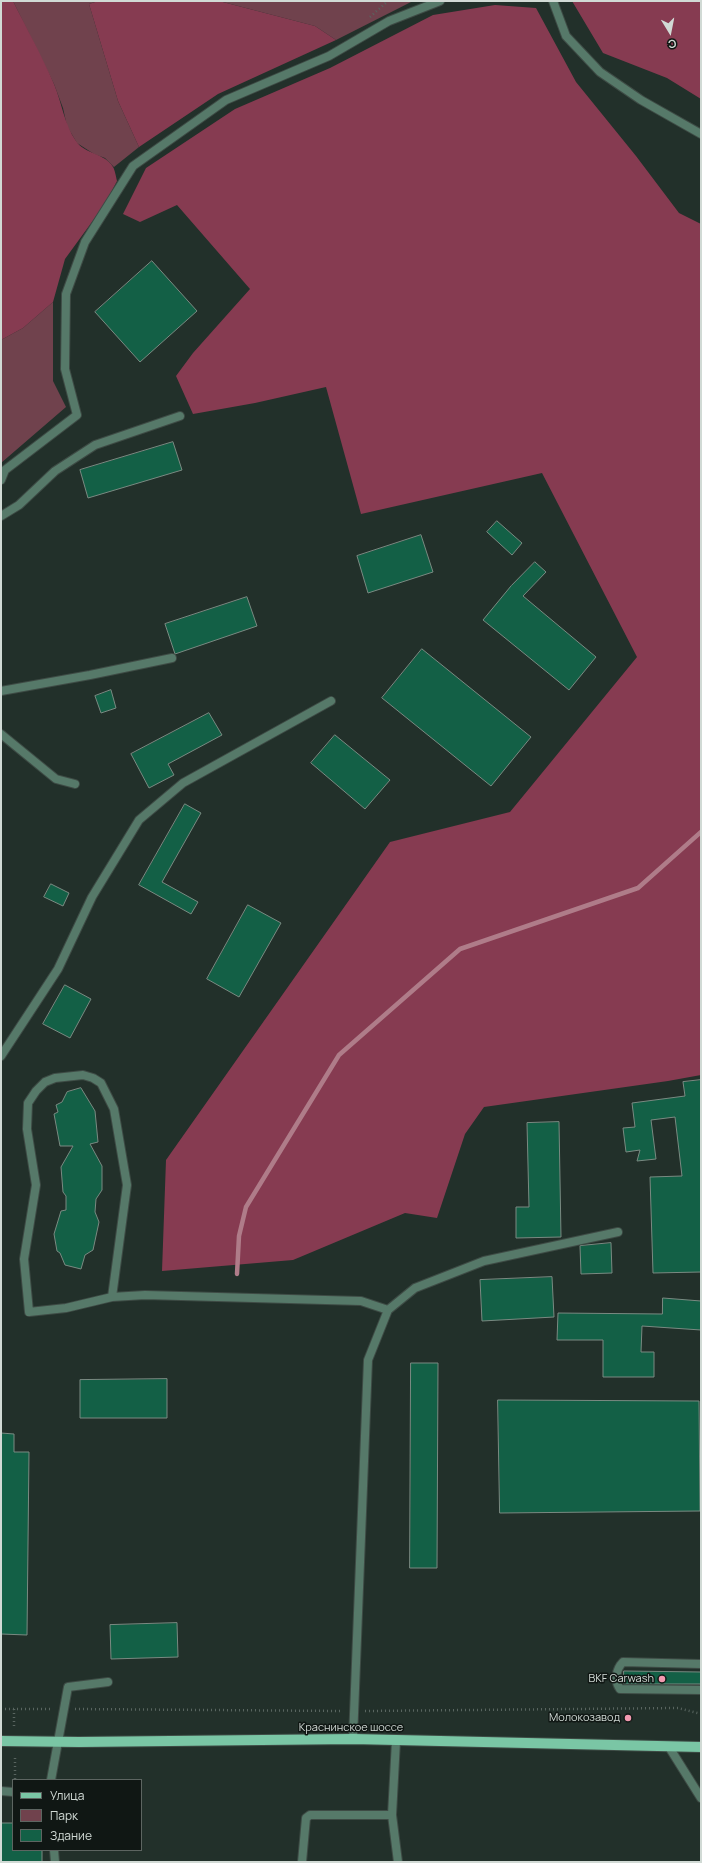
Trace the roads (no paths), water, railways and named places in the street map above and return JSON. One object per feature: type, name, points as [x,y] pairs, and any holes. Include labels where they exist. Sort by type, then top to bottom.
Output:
[{"type":"main road","name":"Краснинское шоссе","points":[[1,1741],[396,1740],[701,1747]]},
{"type":"street","points":[[1,480],[5,470],[77,415],[64,369],[66,294],[85,242],[132,166],[226,100],[329,56],[389,21],[440,1]]},
{"type":"street","points":[[553,1],[566,36],[600,72],[641,100],[701,134]]},
{"type":"street","points":[[1,516],[19,505],[55,471],[95,445],[180,416]]},
{"type":"street","points":[[1,691],[172,658]]},
{"type":"street","points":[[1,1056],[58,969],[92,897],[139,820],[182,783],[331,701]]},
{"type":"street","points":[[1,734],[56,778],[75,784]]},
{"type":"street","points":[[112,1297],[126,1185],[114,1109],[101,1083],[93,1078],[83,1075],[55,1078],[45,1082],[28,1103],[27,1129],[36,1185],[24,1259],[28,1312],[66,1308],[112,1297],[146,1295],[361,1300],[388,1310]]},
{"type":"street","points":[[353,1740],[368,1360],[388,1310],[415,1288],[484,1261],[618,1232]]},
{"type":"street","points":[[701,1664],[623,1662],[617,1672],[618,1686],[620,1689],[701,1690]]},
{"type":"street","points":[[51,1779],[56,1742],[65,1709],[68,1687],[108,1682]]},
{"type":"street","points":[[396,1740],[392,1815],[398,1862]]},
{"type":"street","points":[[669,1747],[701,1798]]},
{"type":"street","points":[[1,1791],[12,1792]]},
{"type":"street","points":[[302,1862],[304,1827],[306,1818],[310,1815],[392,1815]]},
{"type":"street","points":[[54,1851],[54,1862]]},
{"type":"waterway","points":[[237,1274],[239,1236],[246,1207],[339,1055],[460,949],[638,888],[701,832]]},
{"type":"place","name":"BKF Carwash","points":[[662,1679]]},
{"type":"place","name":"Молокозавод","points":[[628,1718]]}]
